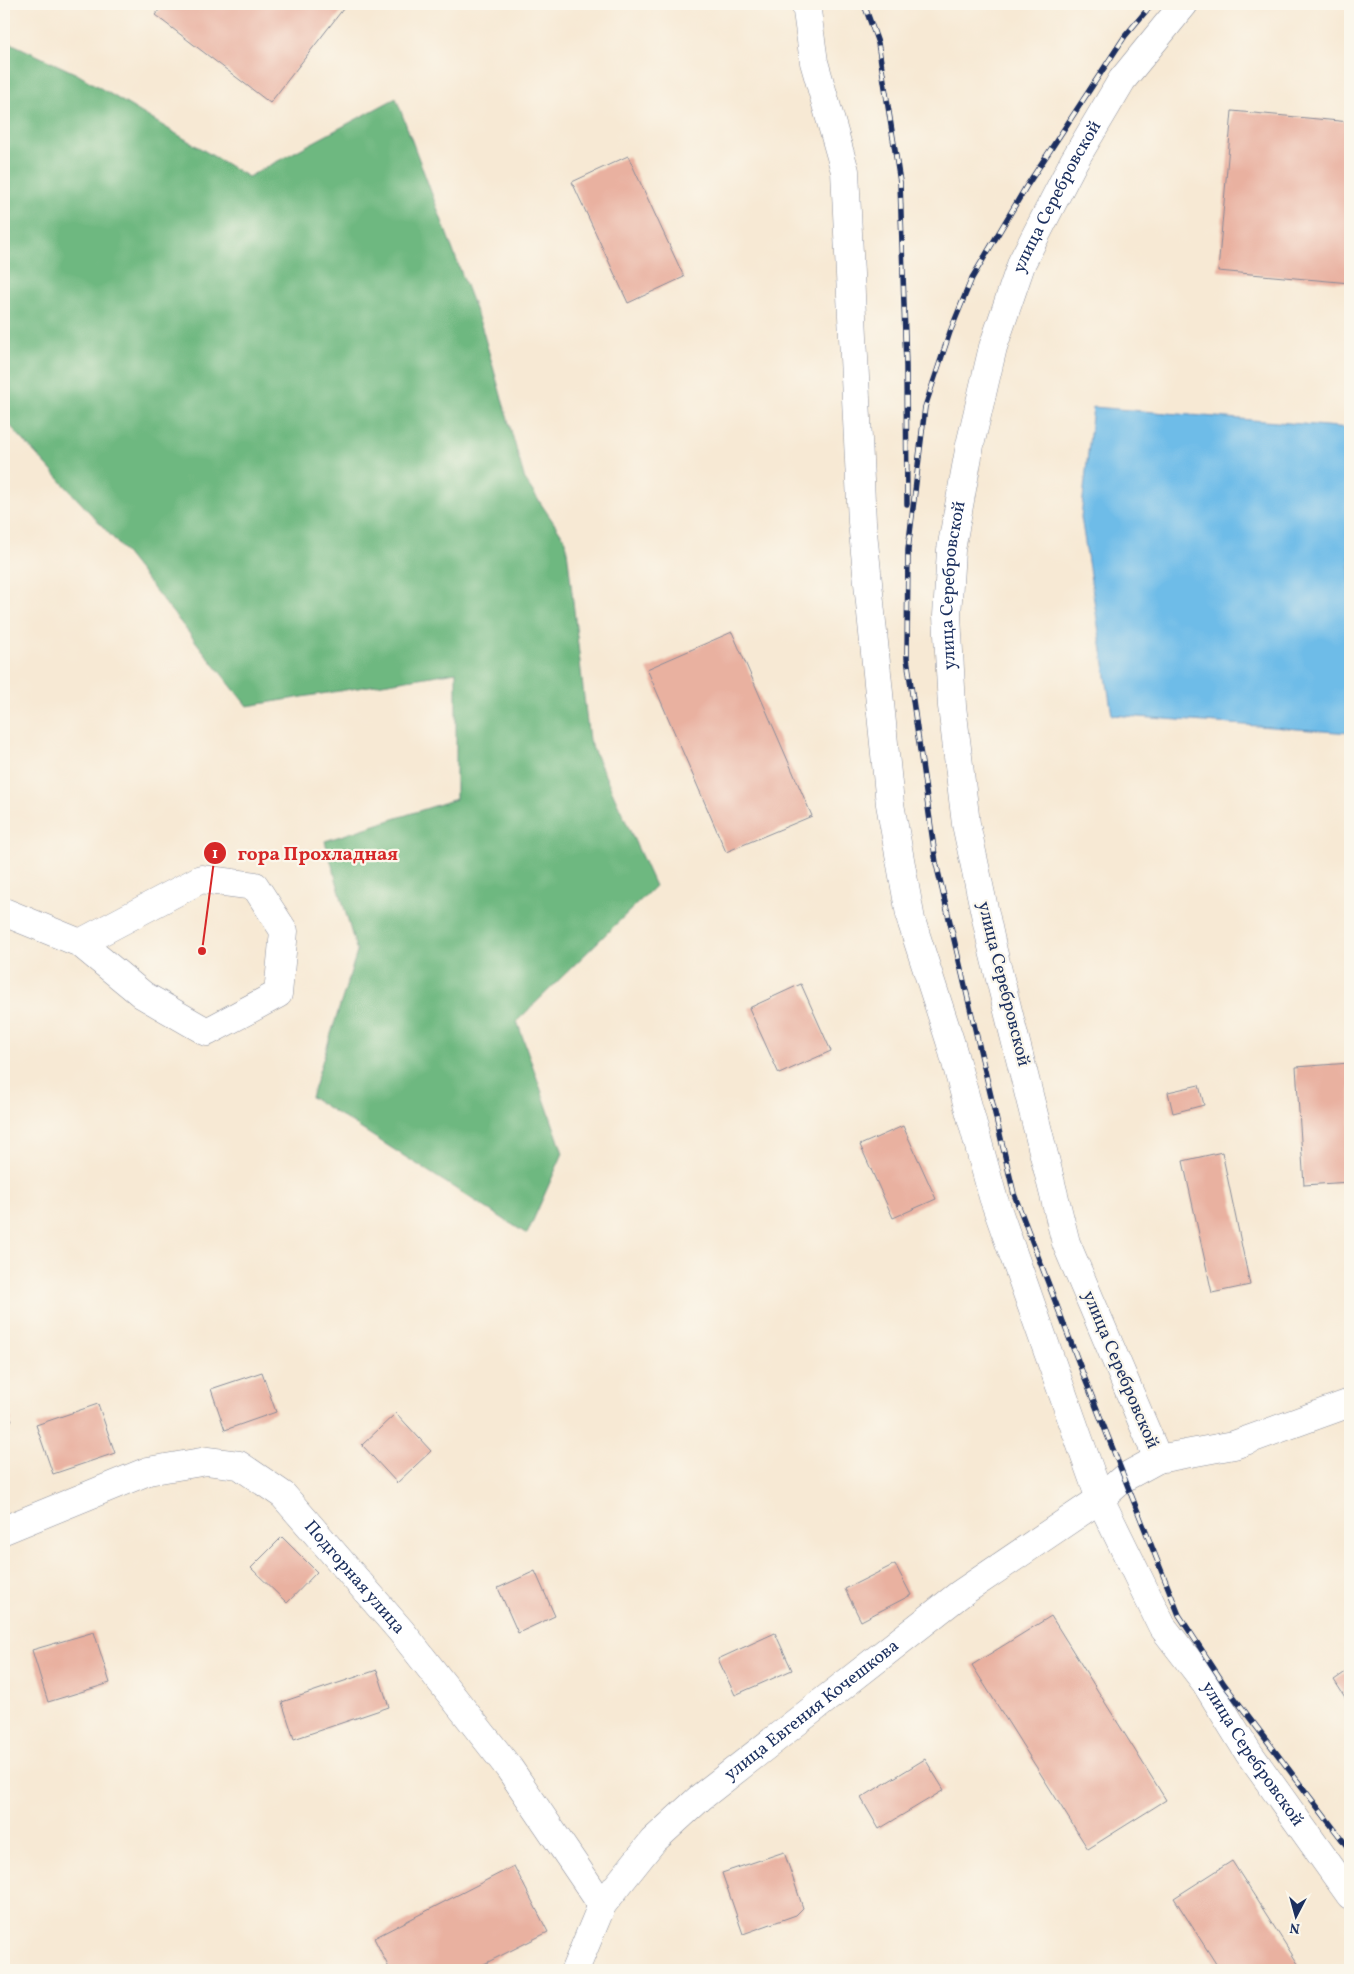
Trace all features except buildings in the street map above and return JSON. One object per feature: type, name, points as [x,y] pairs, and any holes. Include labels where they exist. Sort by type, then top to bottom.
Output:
[{"type":"street","points":[[806,4],[814,62],[845,171],[862,522],[890,804],[911,920],[950,1041],[993,1197],[1100,1499]]},
{"type":"street","name":"улица Серебровской","points":[[1184,4],[1122,80],[1074,161],[1022,262],[993,348],[970,445],[951,550],[947,616],[952,706],[966,824],[992,951],[1066,1243],[1158,1459],[1125,1477],[1100,1499],[1162,1626],[1205,1682],[1248,1752],[1350,1896]]},
{"type":"street","points":[[4,912],[80,943],[143,995],[207,1032],[278,994],[284,931],[255,886],[201,879],[80,943]]},
{"type":"street","points":[[1158,1459],[1234,1445],[1350,1403]]},
{"type":"street","name":"Подгорная улица","points":[[7,1526],[148,1471],[207,1461],[239,1465],[283,1495],[402,1631],[509,1768],[602,1905]]},
{"type":"street","name":"улица Евгения Кочешкова","points":[[575,1970],[602,1905],[654,1841],[701,1797],[960,1594],[1100,1499]]},
{"type":"green space","points":[[4,40],[77,74],[248,177],[396,98],[482,328],[525,480],[566,541],[589,740],[655,886],[517,1021],[563,1153],[527,1234],[311,1097],[357,952],[325,841],[456,799],[456,672],[247,706],[115,540],[4,419]]},
{"type":"water","points":[[1093,407],[1350,428],[1350,733],[1112,715],[1081,517]]},
{"type":"railway","points":[[864,4],[878,43],[900,182],[906,366],[907,504]]},
{"type":"railway","points":[[1152,4],[1125,36],[1026,187],[972,278],[950,332],[925,407],[908,550],[907,658],[936,863],[1014,1194],[1179,1615],[1224,1684],[1350,1850]]},
{"type":"place","name":"гора Прохладная","points":[[202,951]]}]
